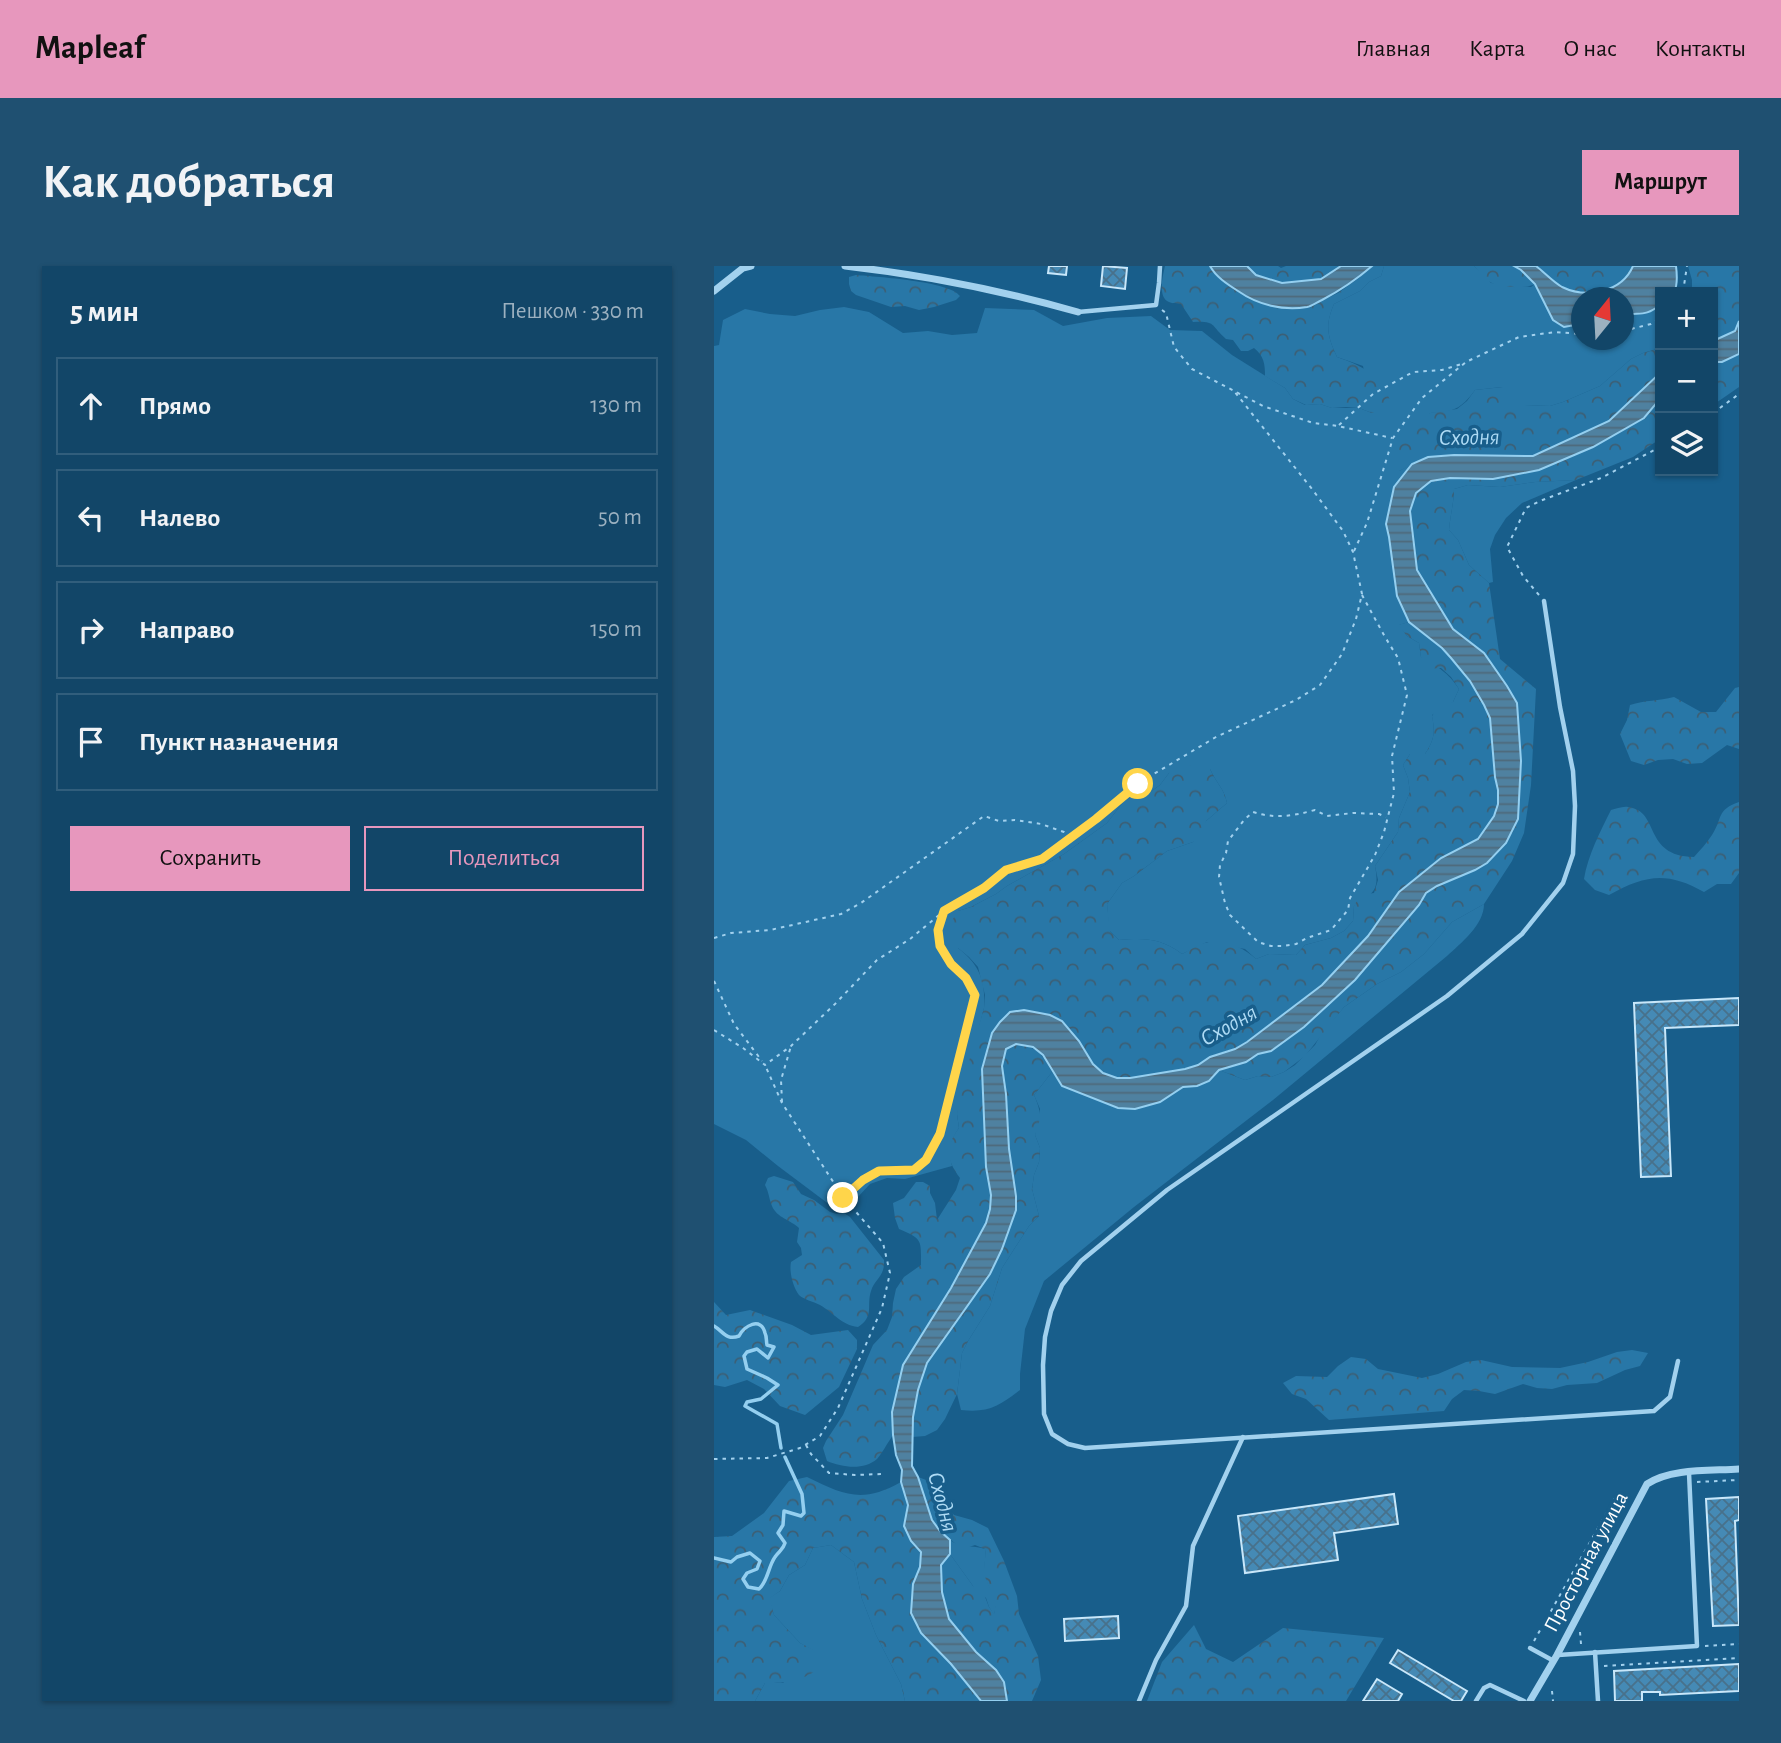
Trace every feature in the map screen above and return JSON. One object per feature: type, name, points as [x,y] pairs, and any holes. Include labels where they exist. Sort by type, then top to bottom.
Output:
[{"type":"street","points":[[714,291],[743,268],[751,266]]},
{"type":"street","points":[[845,266],[906,269],[1078,312]]},
{"type":"street","name":"Просторная улица","points":[[1530,1701],[1647,1484],[1657,1477],[1669,1474],[1739,1469]]},
{"type":"lane","points":[[1078,312],[1156,305],[1160,266]]},
{"type":"lane","points":[[1544,601],[1573,771],[1573,854],[1563,883],[1522,934],[1447,996],[1167,1190],[1081,1261],[1062,1285],[1051,1311],[1045,1337],[1043,1365],[1044,1415],[1052,1434],[1068,1444],[1085,1448],[1654,1411],[1670,1397],[1678,1361]]},
{"type":"lane","points":[[1139,1701],[1156,1660],[1186,1606],[1193,1546],[1243,1437]]},
{"type":"lane","points":[[1530,1648],[1554,1658],[1567,1653],[1697,1646],[1689,1473]]},
{"type":"lane","points":[[1595,1652],[1598,1701]]},
{"type":"lane","points":[[1476,1701],[1484,1688],[1490,1685],[1524,1701]]},
{"type":"path","points":[[1684,287],[1687,266]]},
{"type":"path","points":[[1156,305],[1166,313],[1174,347],[1192,369],[1264,406],[1313,423],[1393,438]]},
{"type":"path","points":[[1634,328],[1655,321]]},
{"type":"path","points":[[1338,426],[1373,394],[1413,372],[1442,370],[1466,362],[1519,337],[1555,332],[1571,333]]},
{"type":"path","points":[[1353,552],[1367,523],[1393,438],[1422,398],[1466,362]]},
{"type":"path","points":[[1234,391],[1343,531],[1353,552],[1362,594],[1398,658],[1407,695],[1392,756],[1394,793],[1384,832],[1375,855],[1350,898],[1348,910],[1331,930],[1296,944],[1283,946],[1258,942],[1230,915],[1219,877],[1220,864],[1228,841],[1253,812],[1277,817],[1315,810],[1327,816],[1353,813],[1379,814],[1386,817]]},
{"type":"path","points":[[1718,409],[1739,394]]},
{"type":"path","points":[[1544,601],[1523,576],[1507,547],[1526,508],[1601,478],[1655,450]]},
{"type":"path","points":[[765,1065],[791,1046],[877,960],[910,939],[944,911],[984,888],[1006,870],[1042,859],[1138,784],[1216,737],[1321,685],[1342,654],[1356,619],[1362,594]]},
{"type":"path","points":[[714,938],[731,933],[770,930],[841,914],[861,903],[984,816],[999,821],[1015,820],[1041,824],[1071,837]]},
{"type":"path","points":[[843,1198],[863,1180],[879,1171],[914,1170],[926,1160],[940,1134],[975,995],[966,978],[951,964],[940,946],[938,930],[944,911]]},
{"type":"path","points":[[714,982],[734,1024],[765,1065],[782,1103],[843,1198],[883,1243],[890,1273],[881,1308],[838,1408],[820,1436],[800,1448],[767,1458],[714,1459]]},
{"type":"path","points":[[714,1030],[765,1065]]},
{"type":"path","points":[[782,1103],[781,1080],[791,1046]]},
{"type":"path","points":[[806,1444],[828,1473],[882,1474]]},
{"type":"path","points":[[1689,1483],[1739,1480]]},
{"type":"path","points":[[1530,1648],[1615,1498],[1620,1495],[1636,1505]]},
{"type":"path","points":[[1567,1653],[1580,1629],[1581,1652]]},
{"type":"path","points":[[1697,1646],[1739,1644]]},
{"type":"path","points":[[1596,1666],[1739,1658]]},
{"type":"path","points":[[1552,1691],[1553,1701]]},
{"type":"green space","points":[[1165,266],[1210,266],[1215,274],[1309,307],[1338,293],[1372,266],[1384,266],[1381,276],[1360,291],[1334,304],[1328,330],[1337,357],[1369,372],[1386,391],[1390,400],[1385,413],[1372,413],[1359,408],[1332,408],[1320,404],[1306,405],[1293,399],[1285,388],[1265,376],[1263,360],[1254,348],[1241,351],[1233,340],[1226,339],[1213,325],[1193,322],[1181,304],[1165,299],[1162,286]]},
{"type":"green space","points":[[1247,266],[1341,266],[1321,279],[1282,283],[1256,275]]},
{"type":"green space","points":[[1384,266],[1474,266],[1491,283],[1531,287],[1535,284],[1553,320],[1564,327],[1571,326],[1571,350],[1634,350],[1634,314],[1655,309],[1655,350],[1631,359],[1600,386],[1550,406],[1522,405],[1502,387],[1475,390],[1456,408],[1430,413],[1399,471],[1412,464],[1394,487],[1386,524],[1397,596],[1409,622],[1399,625],[1407,636],[1419,643],[1421,657],[1442,670],[1459,689],[1453,702],[1432,715],[1433,735],[1425,754],[1410,754],[1403,765],[1410,792],[1399,818],[1398,832],[1375,866],[1374,890],[1354,906],[1353,921],[1344,931],[1331,938],[1305,945],[1296,955],[1269,954],[1256,959],[1245,949],[1207,942],[1182,954],[1152,940],[1119,940],[1109,930],[1107,904],[1122,883],[1167,851],[1193,842],[1206,821],[1227,803],[1210,769],[1169,773],[1160,785],[1149,793],[1124,801],[1107,823],[1064,854],[996,894],[958,911],[958,948],[971,960],[980,974],[984,1008],[957,1114],[959,1128],[951,1146],[952,1166],[905,1179],[887,1178],[870,1184],[857,1198],[834,1208],[746,1140],[714,1124],[714,346],[719,345],[723,320],[745,309],[795,316],[844,307],[869,312],[903,333],[928,331],[952,335],[977,333],[985,308],[1034,310],[1063,326],[1107,318],[1151,316],[1170,330],[1202,331],[1232,355],[1285,388],[1293,399],[1305,405],[1359,408],[1372,413],[1363,366],[1337,357],[1329,337],[1328,324],[1334,304],[1360,291],[1381,276]]},
{"type":"green space","points":[[1474,266],[1514,266],[1535,284],[1506,287],[1494,284]]},
{"type":"green space","points":[[1537,266],[1633,266],[1621,282],[1612,287],[1571,287],[1571,291],[1552,280]]},
{"type":"green space","points":[[1688,266],[1739,266],[1739,321],[1735,331],[1718,339],[1718,287],[1692,287]]},
{"type":"green space","points":[[856,275],[928,283],[960,296],[956,300],[919,310],[905,306],[891,307],[851,291],[849,277]]},
{"type":"green space","points":[[1655,350],[1655,378],[1609,421],[1533,456],[1428,457],[1399,471],[1396,437],[1430,413],[1457,409],[1475,390],[1503,387],[1523,405],[1550,406],[1600,386],[1631,359]]},
{"type":"green space","points":[[1739,354],[1739,387],[1718,402],[1718,362]]},
{"type":"green space","points":[[1655,405],[1655,442],[1633,457],[1576,480],[1500,487],[1468,485],[1454,489],[1449,530],[1458,540],[1469,565],[1489,583],[1500,659],[1536,689],[1531,785],[1524,833],[1512,861],[1484,904],[1452,922],[1424,954],[1401,972],[1377,984],[1344,1007],[1305,1056],[1284,1072],[1271,1077],[1258,1076],[1245,1080],[1219,1070],[1271,1051],[1304,1027],[1355,980],[1419,905],[1426,893],[1487,863],[1513,832],[1518,819],[1521,761],[1484,653],[1453,629],[1417,570],[1410,511],[1416,493],[1431,481],[1593,447],[1644,418]]},
{"type":"green space","points":[[1576,480],[1522,503],[1506,518],[1490,549],[1493,582],[1489,583],[1469,565],[1458,540],[1449,530],[1454,489],[1468,485],[1500,487]]},
{"type":"green space","points":[[1409,622],[1451,658],[1470,681],[1490,718],[1498,790],[1494,816],[1478,839],[1441,858],[1391,903],[1368,936],[1322,985],[1247,1042],[1212,1056],[1198,1065],[1159,1075],[1118,1078],[1097,1067],[1072,1031],[1053,1016],[1000,1022],[986,1167],[991,1195],[986,1223],[951,1288],[903,1365],[892,1412],[893,1435],[880,1455],[871,1463],[859,1466],[827,1461],[823,1448],[843,1415],[873,1345],[887,1330],[896,1289],[904,1277],[921,1265],[919,1241],[899,1229],[893,1203],[904,1198],[916,1182],[923,1182],[930,1186],[937,1220],[956,1190],[960,1178],[952,1165],[949,1147],[959,1128],[958,1100],[984,1008],[985,995],[978,967],[958,948],[951,936],[951,922],[958,911],[996,894],[1064,854],[1107,823],[1124,801],[1149,793],[1180,766],[1194,765],[1210,769],[1227,803],[1206,821],[1204,834],[1193,842],[1167,851],[1122,883],[1107,904],[1110,931],[1119,940],[1152,940],[1182,954],[1206,943],[1228,943],[1256,959],[1269,954],[1296,955],[1305,945],[1331,938],[1344,931],[1353,921],[1354,906],[1360,895],[1374,893],[1378,880],[1375,866],[1398,832],[1399,818],[1410,792],[1403,765],[1410,754],[1425,754],[1433,735],[1432,716],[1440,704],[1453,702],[1459,689],[1441,668],[1427,669],[1421,657],[1419,643],[1407,636],[1398,625]]},
{"type":"green space","points":[[1739,687],[1739,749],[1727,745],[1702,763],[1687,764],[1673,759],[1644,765],[1631,761],[1620,734],[1630,705],[1674,697],[1701,712],[1716,712],[1735,688]]},
{"type":"green space","points":[[1739,802],[1739,873],[1731,884],[1717,884],[1704,892],[1679,881],[1656,878],[1634,883],[1609,895],[1595,890],[1584,879],[1591,852],[1611,810],[1626,807],[1638,810],[1645,816],[1659,842],[1666,849],[1678,855],[1694,857],[1712,835],[1723,811]]},
{"type":"green space","points":[[1484,904],[1476,926],[1447,956],[1273,1100],[1134,1207],[1044,1281],[1025,1329],[1020,1390],[993,1407],[961,1410],[957,1394],[962,1353],[990,1306],[1002,1268],[1029,1226],[1039,1216],[1032,1189],[1040,1148],[1035,1135],[1040,1109],[1034,1095],[1052,1072],[1062,1086],[1160,1102],[1183,1087],[1197,1086],[1209,1081],[1219,1070],[1245,1080],[1258,1076],[1271,1077],[1284,1072],[1315,1045],[1344,1007],[1377,984],[1401,972],[1424,954],[1452,922]]},
{"type":"green space","points":[[1016,1044],[1038,1052],[1052,1072],[1034,1095],[1040,1115],[1035,1135],[1040,1148],[1032,1189],[1039,1216],[1029,1226],[1002,1268],[990,1306],[962,1353],[957,1394],[945,1419],[937,1430],[925,1436],[912,1437],[918,1390],[927,1363],[990,1274],[1016,1210],[1002,1066],[1006,1049]]},
{"type":"green space","points":[[774,1176],[793,1182],[801,1194],[830,1212],[844,1213],[850,1217],[884,1260],[883,1270],[871,1291],[868,1315],[858,1327],[842,1321],[797,1292],[792,1279],[791,1262],[802,1255],[797,1242],[799,1228],[777,1213],[772,1206],[765,1185],[768,1178]]},
{"type":"green space","points":[[714,1302],[726,1315],[750,1310],[811,1335],[848,1330],[857,1340],[857,1349],[839,1387],[805,1415],[780,1406],[764,1389],[747,1380],[725,1387],[714,1385]]},
{"type":"green space","points":[[1632,1350],[1648,1353],[1640,1366],[1597,1383],[1552,1389],[1523,1384],[1495,1394],[1464,1390],[1452,1399],[1444,1411],[1329,1420],[1306,1399],[1292,1394],[1283,1383],[1296,1376],[1327,1377],[1351,1357],[1366,1359],[1378,1369],[1422,1378],[1466,1362],[1481,1360],[1512,1367],[1560,1368]]},
{"type":"green space","points":[[807,1477],[843,1492],[864,1495],[901,1482],[908,1505],[904,1526],[911,1541],[921,1552],[920,1567],[913,1584],[951,1664],[981,1701],[905,1701],[901,1684],[876,1635],[862,1599],[854,1562],[831,1545],[813,1548],[805,1565],[789,1575],[780,1591],[770,1598],[774,1615],[800,1643],[816,1651],[819,1669],[793,1681],[765,1683],[755,1701],[714,1701],[714,1537],[732,1536],[764,1513],[789,1481]]},
{"type":"green space","points":[[918,1477],[937,1484],[943,1502],[954,1515],[988,1528],[1004,1561],[1017,1596],[1019,1614],[1038,1656],[1041,1680],[1032,1701],[1007,1701],[1004,1681],[949,1619],[942,1592],[941,1565],[950,1554],[973,1586],[982,1589],[994,1614],[994,1598],[984,1571],[985,1549],[975,1545],[966,1548],[957,1545],[940,1531],[932,1520]]},
{"type":"green space","points":[[950,1540],[985,1549],[985,1572],[994,1598],[994,1615],[986,1598],[973,1586],[950,1554]]},
{"type":"green space","points":[[831,1545],[854,1562],[862,1599],[876,1635],[901,1684],[905,1701],[755,1701],[765,1683],[783,1683],[816,1652],[800,1643],[774,1615],[769,1598],[780,1591],[789,1575],[805,1565],[813,1548]]},
{"type":"green space","points":[[1194,1625],[1206,1649],[1233,1662],[1283,1628],[1384,1638],[1346,1701],[1147,1701],[1162,1662]]},
{"type":"shaded area","points":[[1210,266],[1247,266],[1256,275],[1282,283],[1321,279],[1341,266],[1372,266],[1313,305],[1289,308],[1271,306],[1246,296],[1222,280]]},
{"type":"shaded area","points":[[1514,266],[1536,266],[1552,280],[1571,291],[1571,326],[1564,327],[1553,320],[1535,284]]},
{"type":"shaded area","points":[[1633,266],[1676,266],[1676,287],[1655,287],[1655,308],[1634,314],[1634,287],[1612,287],[1628,275]]},
{"type":"shaded area","points":[[1739,321],[1739,354],[1718,362],[1718,339],[1735,331]]},
{"type":"shaded area","points":[[1655,378],[1655,405],[1644,418],[1593,447],[1539,470],[1493,479],[1450,478],[1431,481],[1416,493],[1410,511],[1417,570],[1453,629],[1484,653],[1517,703],[1521,761],[1518,819],[1506,843],[1487,863],[1426,893],[1419,905],[1355,980],[1304,1027],[1271,1051],[1219,1070],[1209,1081],[1197,1086],[1183,1087],[1160,1102],[1135,1109],[1118,1108],[1062,1086],[1043,1055],[1033,1047],[1016,1044],[1006,1049],[1002,1066],[1016,1210],[990,1274],[927,1363],[913,1417],[912,1466],[932,1520],[950,1540],[950,1554],[941,1565],[942,1592],[949,1619],[1004,1682],[1007,1701],[981,1701],[921,1633],[911,1613],[913,1584],[920,1567],[921,1552],[911,1541],[904,1526],[908,1505],[901,1482],[902,1470],[896,1455],[892,1412],[903,1365],[951,1288],[986,1223],[990,1209],[982,1069],[992,1033],[1010,1012],[1024,1010],[1050,1015],[1062,1021],[1093,1064],[1103,1073],[1117,1078],[1198,1065],[1210,1057],[1247,1042],[1322,985],[1368,936],[1399,892],[1441,858],[1478,839],[1494,816],[1498,804],[1490,718],[1470,681],[1442,648],[1409,622],[1397,596],[1386,524],[1394,487],[1412,464],[1428,457],[1533,456],[1609,421]]},
{"type":"building","points":[[1049,266],[1067,266],[1066,275],[1048,273]]},
{"type":"building","points":[[1103,266],[1127,268],[1125,289],[1101,286]]},
{"type":"building","points":[[1739,998],[1739,1025],[1665,1028],[1671,1176],[1641,1177],[1634,1003]]},
{"type":"building","points":[[1394,1494],[1398,1524],[1334,1533],[1338,1560],[1245,1573],[1238,1516]]},
{"type":"building","points":[[1739,1497],[1739,1520],[1735,1521],[1739,1625],[1713,1626],[1706,1499]]},
{"type":"building","points":[[1118,1616],[1119,1638],[1065,1641],[1064,1619]]},
{"type":"building","points":[[1398,1650],[1467,1691],[1461,1701],[1454,1701],[1390,1663]]},
{"type":"building","points":[[1739,1664],[1739,1691],[1660,1695],[1660,1692],[1642,1692],[1642,1701],[1615,1701],[1614,1671]]},
{"type":"building","points":[[1377,1679],[1402,1694],[1398,1701],[1363,1701]]},
{"type":"waterway","points":[[714,1326],[728,1336],[735,1337],[752,1324],[760,1325],[766,1334],[767,1345],[774,1347],[768,1358],[757,1349],[744,1356],[747,1369],[778,1385],[761,1399],[747,1402],[745,1406],[777,1424],[781,1448]]},
{"type":"waterway","points":[[714,1558],[731,1562],[750,1553],[760,1561],[757,1569],[747,1573],[743,1579],[748,1587],[759,1589],[762,1586],[776,1555],[785,1543],[778,1533],[783,1525],[784,1511],[801,1516],[804,1513],[802,1494],[785,1457]]},
{"type":"route","points":[[843,1198],[863,1180],[879,1171],[914,1170],[926,1160],[940,1134],[975,995],[966,978],[951,964],[940,946],[938,930],[944,911],[984,888],[1006,870],[1042,859],[1138,784]]},
{"type":"water label","name":"Сходня","points":[[1469,438]]},
{"type":"water label","name":"Сходня","points":[[1229,1026]]},
{"type":"water label","name":"Сходня","points":[[942,1502]]}]
